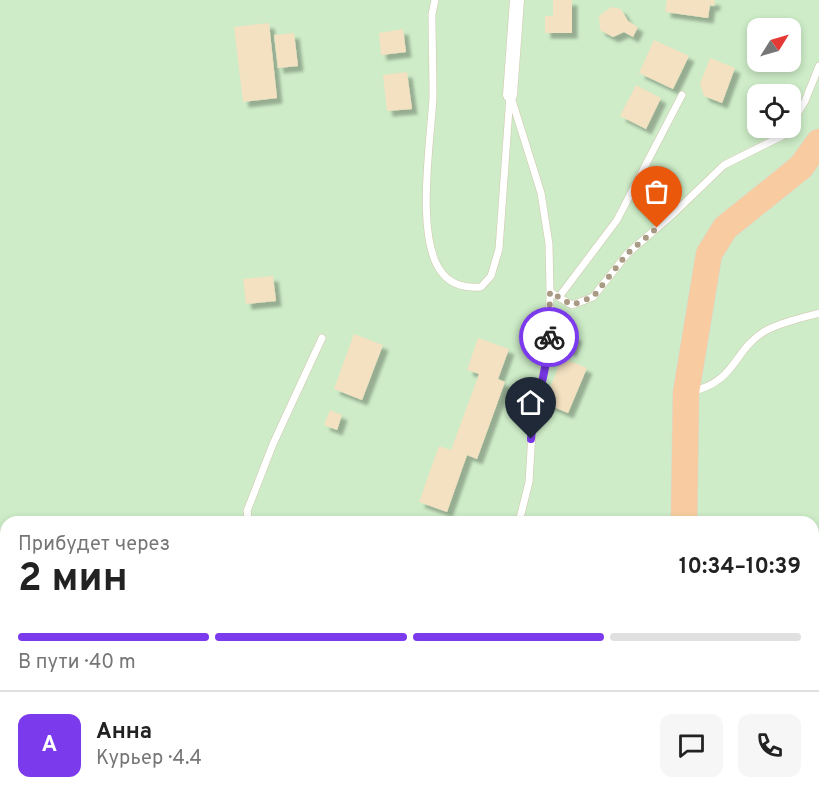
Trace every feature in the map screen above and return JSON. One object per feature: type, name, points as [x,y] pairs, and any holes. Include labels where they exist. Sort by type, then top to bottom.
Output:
[{"type":"highway","points":[[684,516],[686,393],[709,254],[725,228],[801,167],[819,142]]},
{"type":"street","points":[[510,94],[517,0]]},
{"type":"lane","points":[[435,0],[432,14],[433,97],[426,200],[430,243],[443,274],[463,288],[481,287],[486,282],[491,276],[499,249],[510,94]]},
{"type":"lane","points":[[801,108],[819,66]]},
{"type":"lane","points":[[510,94],[542,193],[549,244],[549,350],[533,417],[529,482],[520,516]]},
{"type":"lane","points":[[558,297],[617,220],[682,95]]},
{"type":"lane","points":[[550,292],[572,305],[593,297],[627,254],[724,165],[778,138]]},
{"type":"lane","points":[[686,393],[708,388],[724,379],[754,340],[765,331],[819,313]]},
{"type":"lane","points":[[248,516],[247,511],[273,444],[322,338]]},
{"type":"green space","points":[[0,0],[819,0],[819,516],[0,516]]},
{"type":"building","points":[[553,0],[572,0],[572,33],[545,33],[545,16],[553,16]]},
{"type":"building","points":[[667,0],[715,0],[714,6],[710,5],[708,18],[665,12]]},
{"type":"building","points":[[611,7],[621,9],[628,21],[638,27],[633,37],[624,32],[613,37],[600,30],[599,16]]},
{"type":"building","points":[[269,23],[277,98],[243,102],[234,27]]},
{"type":"building","points":[[403,29],[406,52],[381,55],[379,33]]},
{"type":"building","points":[[294,33],[298,66],[278,68],[274,35]]},
{"type":"building","points":[[654,40],[689,56],[673,89],[639,73]]},
{"type":"building","points":[[710,58],[735,68],[722,103],[704,96],[700,84]]},
{"type":"building","points":[[407,72],[412,109],[387,111],[383,75]]},
{"type":"building","points":[[636,85],[661,98],[646,129],[620,116]]},
{"type":"building","points":[[273,276],[276,301],[246,304],[243,279]]},
{"type":"building","points":[[568,333],[577,336],[571,351],[563,348]]},
{"type":"building","points":[[354,334],[383,345],[362,400],[334,389]]},
{"type":"building","points":[[478,338],[509,349],[498,379],[505,382],[477,459],[467,455],[447,512],[419,502],[439,446],[451,450],[479,374],[467,370]]},
{"type":"building","points":[[562,358],[587,368],[568,413],[544,403]]},
{"type":"building","points":[[330,410],[342,415],[337,430],[324,425]]},
{"type":"way so far","points":[[549,337],[550,292],[572,305],[593,297],[627,254],[657,228]]},
{"type":"route","points":[[531,439],[533,417],[549,350],[549,337]]}]
